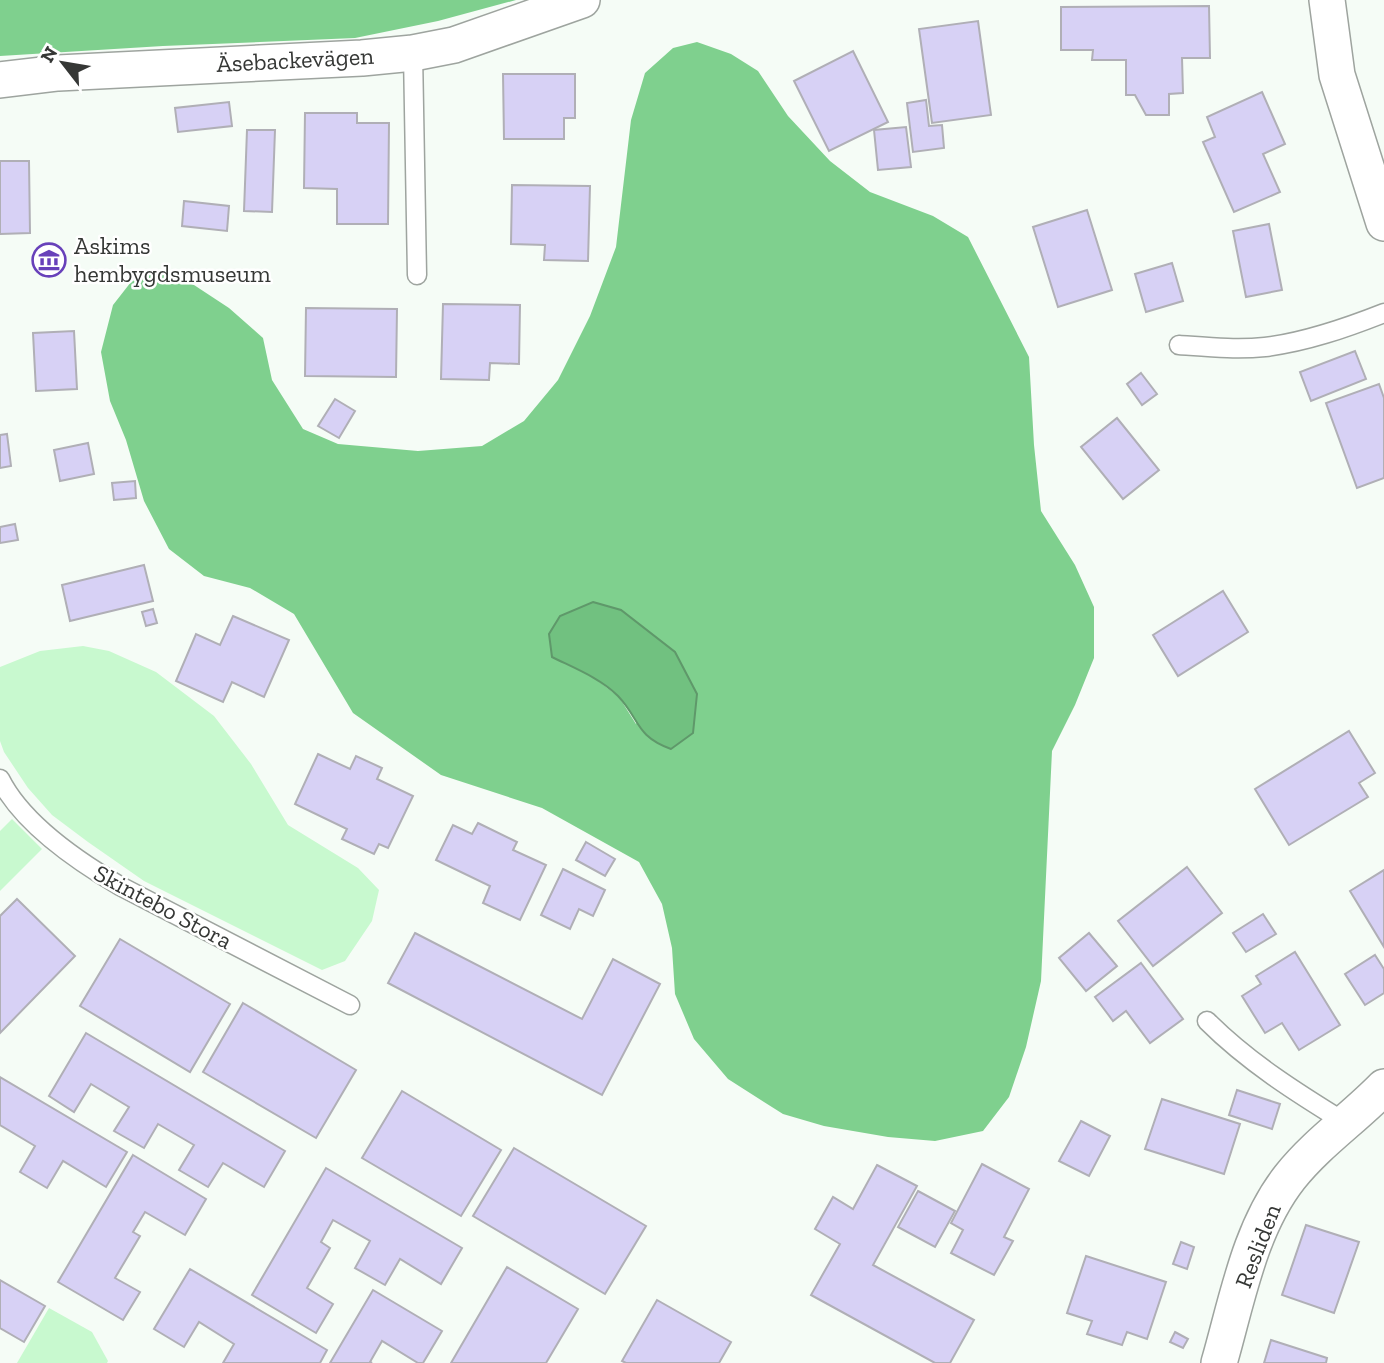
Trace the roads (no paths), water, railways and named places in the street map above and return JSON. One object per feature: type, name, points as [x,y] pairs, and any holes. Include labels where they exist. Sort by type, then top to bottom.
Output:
[{"type":"street","name":"Äsebackevägen","points":[[0,80],[71,73],[413,53],[454,45],[582,0]]},
{"type":"street","points":[[1327,0],[1337,75],[1384,223]]},
{"type":"street","name":"Resliden","points":[[1219,1363],[1255,1241],[1268,1211],[1292,1174],[1384,1087]]},
{"type":"lane","points":[[413,53],[417,275]]},
{"type":"lane","points":[[1179,345],[1265,347],[1334,332],[1384,313]]},
{"type":"lane","name":"Skintebo Stora","points":[[0,779],[28,816],[56,843],[90,868],[350,1005]]},
{"type":"lane","points":[[1207,1021],[1224,1038],[1293,1091],[1346,1123]]},
{"type":"place","name":"Askims hembygdsmuseum","points":[[49,260]]}]
